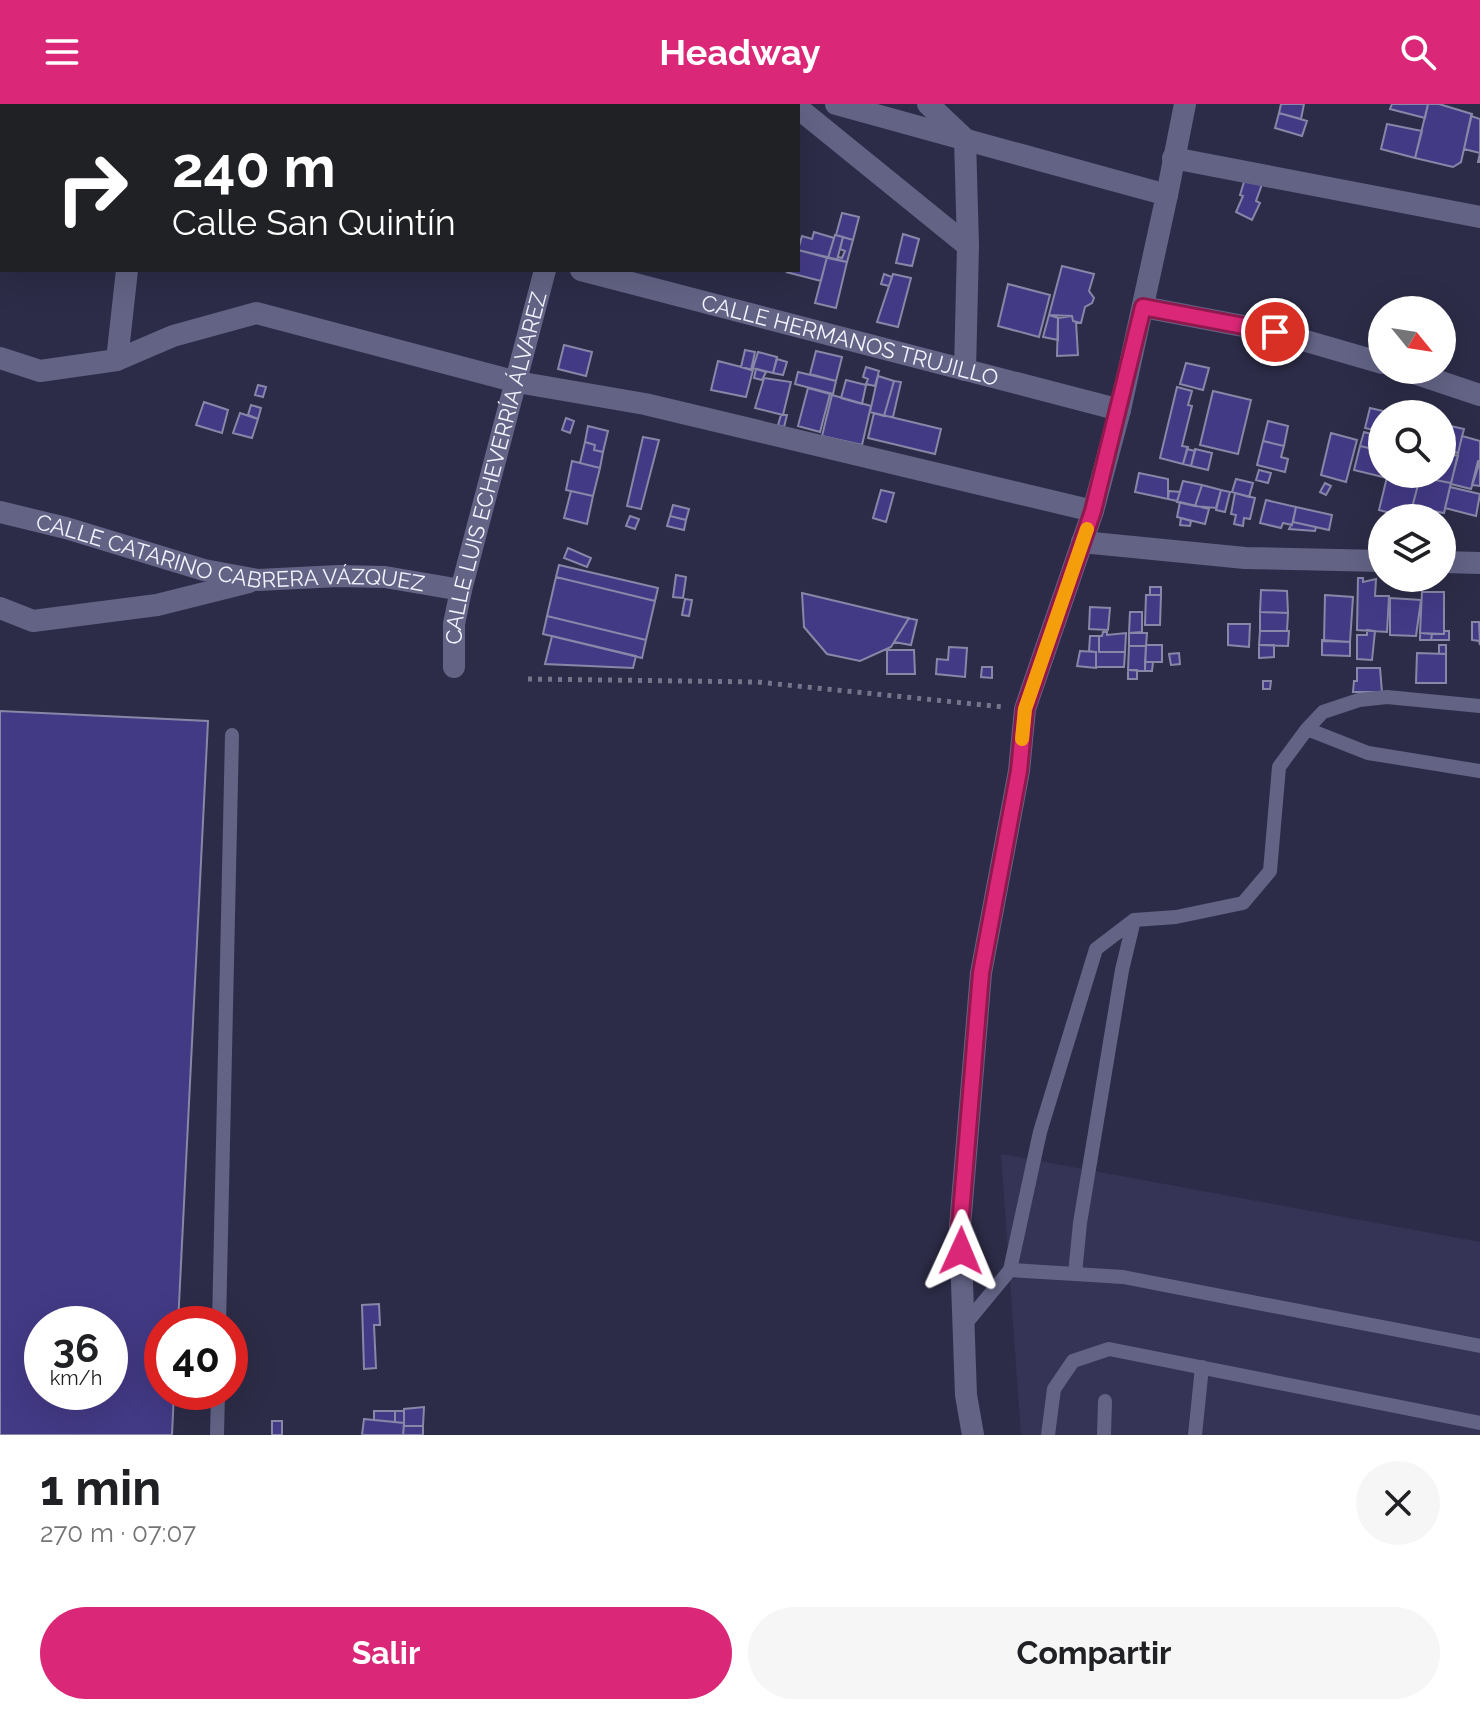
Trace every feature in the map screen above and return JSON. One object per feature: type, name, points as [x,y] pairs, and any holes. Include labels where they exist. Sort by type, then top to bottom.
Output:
[{"type":"street","points":[[836,104],[1167,195]]},
{"type":"street","points":[[882,104],[900,122]]},
{"type":"street","points":[[928,104],[965,139],[968,246],[965,370]]},
{"type":"street","points":[[800,110],[968,246]]},
{"type":"street","points":[[973,1435],[966,1395],[960,1226],[981,973],[1016,785],[1025,709],[1093,511],[1120,410],[1186,110]]},
{"type":"street","points":[[1173,158],[1480,217]]},
{"type":"street","points":[[117,360],[127,272]]},
{"type":"street","name":"CALLE LUIS ECHEVERRÍA ÁLVAREZ","points":[[454,667],[454,624],[461,590],[544,272]]},
{"type":"street","name":"CALLE HERMANOS TRUJILLO","points":[[589,272],[1120,410]]},
{"type":"street","points":[[1143,307],[1275,332],[1368,359]]},
{"type":"street","points":[[0,358],[40,371],[117,360],[173,336],[256,313],[517,382],[645,404],[1093,511]]},
{"type":"street","points":[[1447,384],[1480,395]]},
{"type":"street","name":"CALLE CATARINO CABRERA VÁZQUEZ","points":[[0,512],[66,528],[204,570],[258,580],[385,577],[461,590]]},
{"type":"street","points":[[1082,542],[1245,558],[1368,561]]},
{"type":"street","points":[[1456,562],[1480,563]]},
{"type":"street","points":[[0,608],[33,621],[157,605],[258,580]]},
{"type":"lane","points":[[963,1327],[1010,1270],[1040,1132],[1096,949],[1134,920],[1176,917],[1243,903],[1270,871],[1279,767],[1323,712],[1359,700],[1387,697],[1480,706]]},
{"type":"lane","points":[[1307,729],[1368,753],[1480,771]]},
{"type":"lane","points":[[219,1306],[232,735]]},
{"type":"lane","points":[[1075,1274],[1080,1223],[1119,985],[1134,920]]},
{"type":"lane","points":[[1010,1270],[1123,1277],[1480,1346]]},
{"type":"lane","points":[[1048,1435],[1054,1389],[1073,1361],[1109,1349],[1480,1423]]},
{"type":"lane","points":[[1195,1435],[1202,1367]]},
{"type":"lane","points":[[1104,1435],[1105,1401]]},
{"type":"lane","points":[[217,1435],[218,1410]]},
{"type":"path","points":[[528,679],[757,682],[1025,709]]},
{"type":"shaded area","points":[[1001,1154],[1480,1242],[1480,1435],[1021,1435]]},
{"type":"building","points":[[1281,104],[1304,104],[1301,119],[1279,113]]},
{"type":"building","points":[[1392,104],[1428,104],[1425,118],[1390,109]]},
{"type":"building","points":[[1428,104],[1439,104],[1472,114],[1461,162],[1453,167],[1415,158]]},
{"type":"building","points":[[1279,113],[1307,121],[1302,136],[1275,128]]},
{"type":"building","points":[[1471,116],[1480,119],[1480,153],[1464,149]]},
{"type":"building","points":[[1387,124],[1422,131],[1415,158],[1381,149]]},
{"type":"building","points":[[1247,172],[1265,176],[1256,201],[1260,203],[1252,220],[1236,212],[1243,196],[1240,195]]},
{"type":"building","points":[[842,213],[859,217],[853,240],[836,235]]},
{"type":"building","points":[[814,232],[834,238],[828,258],[800,251],[802,236],[812,239]]},
{"type":"building","points":[[903,234],[919,239],[912,266],[896,263]]},
{"type":"building","points":[[835,235],[843,237],[837,260],[828,258]]},
{"type":"building","points":[[843,237],[853,240],[847,262],[837,260],[838,257],[842,258],[845,251],[840,249]]},
{"type":"building","points":[[800,250],[827,257],[821,281],[786,272],[800,272]]},
{"type":"building","points":[[827,257],[847,262],[836,308],[815,303]]},
{"type":"building","points":[[1062,266],[1094,274],[1089,291],[1094,298],[1085,307],[1081,323],[1073,321],[1072,316],[1049,315]]},
{"type":"building","points":[[884,274],[892,277],[889,286],[881,284]]},
{"type":"building","points":[[893,274],[911,278],[898,327],[877,322]]},
{"type":"building","points":[[1008,284],[1050,295],[1039,337],[998,326]]},
{"type":"building","points":[[1049,315],[1058,318],[1058,340],[1043,337]]},
{"type":"building","points":[[1072,316],[1076,322],[1078,355],[1057,356],[1058,318]]},
{"type":"building","points":[[564,345],[592,352],[586,376],[558,369]]},
{"type":"building","points":[[745,350],[755,352],[751,370],[741,367]]},
{"type":"building","points":[[816,351],[842,357],[836,381],[810,374]]},
{"type":"building","points":[[758,352],[777,357],[773,373],[753,368]]},
{"type":"building","points":[[777,359],[787,362],[783,375],[773,373]]},
{"type":"building","points":[[718,361],[753,370],[746,397],[711,390]]},
{"type":"building","points":[[1186,363],[1209,368],[1203,390],[1180,384]]},
{"type":"building","points":[[866,367],[879,371],[875,386],[866,384],[868,379],[863,377]]},
{"type":"building","points":[[756,369],[766,372],[762,380],[754,378]]},
{"type":"building","points":[[798,372],[836,381],[833,394],[795,384]]},
{"type":"building","points":[[878,376],[894,381],[884,416],[870,412]]},
{"type":"building","points":[[764,378],[791,382],[783,415],[755,408]]},
{"type":"building","points":[[846,380],[866,385],[862,404],[841,398]]},
{"type":"building","points":[[894,381],[901,382],[893,417],[884,416]]},
{"type":"building","points":[[258,385],[266,387],[263,397],[255,395]]},
{"type":"building","points":[[1177,387],[1192,391],[1188,405],[1192,406],[1182,446],[1188,447],[1183,464],[1160,458]]},
{"type":"building","points":[[808,388],[830,394],[820,432],[798,426]]},
{"type":"building","points":[[1213,391],[1251,400],[1238,454],[1200,445]]},
{"type":"building","points":[[832,395],[871,406],[862,445],[822,436]]},
{"type":"building","points":[[204,402],[228,410],[222,433],[196,425]]},
{"type":"building","points":[[251,405],[261,408],[258,419],[248,415]]},
{"type":"building","points":[[240,413],[258,419],[252,438],[233,433]]},
{"type":"building","points":[[874,413],[941,429],[935,454],[868,438]]},
{"type":"building","points":[[781,415],[787,415],[784,427],[778,425]]},
{"type":"building","points":[[566,418],[574,421],[570,433],[562,430]]},
{"type":"building","points":[[1268,421],[1288,426],[1284,446],[1263,441]]},
{"type":"building","points":[[588,426],[608,431],[603,452],[594,450],[595,445],[585,442]]},
{"type":"building","points":[[1456,427],[1464,429],[1456,452]]},
{"type":"building","points":[[1364,432],[1368,433],[1368,448],[1360,446]]},
{"type":"building","points":[[1331,433],[1357,440],[1346,482],[1321,475]]},
{"type":"building","points":[[1462,436],[1480,441],[1480,461],[1471,489],[1456,485],[1456,462]]},
{"type":"building","points":[[643,437],[659,440],[641,509],[627,506]]},
{"type":"building","points":[[1263,441],[1284,446],[1281,457],[1288,459],[1285,472],[1257,465]]},
{"type":"building","points":[[585,442],[595,445],[594,450],[603,452],[600,468],[580,463]]},
{"type":"building","points":[[1360,446],[1368,448],[1368,473],[1354,470]]},
{"type":"building","points":[[1187,449],[1195,451],[1191,466],[1183,464]]},
{"type":"building","points":[[1195,449],[1212,453],[1208,470],[1191,466]]},
{"type":"building","points":[[572,461],[600,468],[593,496],[566,490]]},
{"type":"building","points":[[1480,461],[1480,486],[1472,485]]},
{"type":"building","points":[[1259,470],[1271,473],[1268,483],[1256,480]]},
{"type":"building","points":[[1139,473],[1168,479],[1168,499],[1135,492]]},
{"type":"building","points":[[1236,479],[1253,483],[1249,497],[1232,492]]},
{"type":"building","points":[[1183,481],[1202,485],[1195,506],[1177,502]]},
{"type":"building","points":[[1325,483],[1331,486],[1326,495],[1320,492]]},
{"type":"building","points":[[1202,485],[1221,490],[1216,508],[1195,506]]},
{"type":"building","points":[[1384,488],[1417,488],[1413,504],[1380,504]]},
{"type":"building","points":[[1417,488],[1450,488],[1446,504],[1413,504]]},
{"type":"building","points":[[1450,488],[1480,494],[1476,516],[1456,511],[1456,504],[1446,504]]},
{"type":"building","points":[[881,490],[894,493],[886,522],[873,518]]},
{"type":"building","points":[[1221,490],[1230,492],[1225,512],[1216,510]]},
{"type":"building","points":[[571,491],[593,496],[587,524],[564,518]]},
{"type":"building","points":[[1169,491],[1180,492],[1177,501],[1168,499]]},
{"type":"building","points":[[1235,493],[1255,498],[1250,519],[1244,518],[1243,526],[1234,524],[1236,515],[1231,514]]},
{"type":"building","points":[[1266,500],[1296,507],[1292,525],[1283,523],[1281,528],[1260,523]]},
{"type":"building","points":[[1180,502],[1209,509],[1205,524],[1177,517]]},
{"type":"building","points":[[673,505],[689,509],[686,520],[670,516]]},
{"type":"building","points":[[1296,507],[1332,515],[1329,530],[1293,522]]},
{"type":"building","points":[[630,516],[639,519],[635,529],[626,526]]},
{"type":"building","points":[[670,516],[686,520],[684,530],[667,526]]},
{"type":"building","points":[[1181,518],[1191,521],[1190,526],[1180,525]]},
{"type":"building","points":[[1293,522],[1316,527],[1315,531],[1289,529]]},
{"type":"building","points":[[568,548],[591,558],[587,567],[564,558]]},
{"type":"building","points":[[559,565],[658,588],[655,601],[556,577]]},
{"type":"building","points":[[676,575],[686,577],[683,598],[673,597]]},
{"type":"building","points":[[556,577],[655,601],[646,640],[547,616]]},
{"type":"building","points":[[1358,578],[1363,578],[1363,582],[1368,581],[1368,592],[1375,592],[1375,596],[1389,596],[1387,632],[1357,630]]},
{"type":"building","points":[[1150,587],[1161,587],[1161,595],[1150,595]]},
{"type":"building","points":[[1261,590],[1287,591],[1288,613],[1260,612]]},
{"type":"building","points":[[1422,592],[1444,592],[1444,634],[1420,633]]},
{"type":"building","points":[[802,593],[909,618],[891,647],[860,661],[827,654],[804,627]]},
{"type":"building","points":[[1146,595],[1161,595],[1160,625],[1145,625]]},
{"type":"building","points":[[1325,595],[1353,597],[1350,642],[1324,641]]},
{"type":"building","points":[[1390,598],[1421,600],[1416,636],[1390,635]]},
{"type":"building","points":[[685,599],[692,600],[689,616],[682,615]]},
{"type":"building","points":[[1090,607],[1110,608],[1108,630],[1089,629]]},
{"type":"building","points":[[1130,612],[1142,612],[1142,632],[1129,633]]},
{"type":"building","points":[[1260,612],[1288,613],[1287,631],[1260,631]]},
{"type":"building","points":[[547,616],[646,640],[642,658],[543,634]]},
{"type":"building","points":[[909,618],[917,620],[911,645],[894,642]]},
{"type":"building","points":[[1472,622],[1479,622],[1480,645],[1479,641],[1472,640]]},
{"type":"building","points":[[1228,624],[1250,624],[1249,647],[1228,645]]},
{"type":"building","points":[[1367,630],[1375,631],[1372,660],[1357,659],[1357,635],[1367,635]]},
{"type":"building","points":[[1260,631],[1289,631],[1288,646],[1259,645]]},
{"type":"building","points":[[1444,631],[1449,631],[1449,640],[1431,640],[1432,634],[1444,634]]},
{"type":"building","points":[[1103,632],[1107,635],[1126,633],[1125,652],[1099,652],[1099,636]]},
{"type":"building","points":[[1129,633],[1147,633],[1146,646],[1129,646]]},
{"type":"building","points":[[1420,633],[1432,634],[1431,640],[1420,640]]},
{"type":"building","points":[[552,636],[636,656],[633,668],[545,664]]},
{"type":"building","points":[[1090,636],[1099,636],[1099,652],[1125,652],[1124,667],[1096,667],[1096,652],[1089,651]]},
{"type":"building","points":[[1322,640],[1350,642],[1350,656],[1322,655]]},
{"type":"building","points":[[1146,645],[1162,645],[1162,662],[1145,662]]},
{"type":"building","points":[[1259,645],[1274,645],[1274,657],[1259,658]]},
{"type":"building","points":[[1439,645],[1446,645],[1446,654],[1439,654]]},
{"type":"building","points":[[1129,646],[1146,646],[1145,671],[1128,670]]},
{"type":"building","points":[[949,647],[967,648],[965,677],[936,674],[937,659],[948,660]]},
{"type":"building","points":[[887,650],[914,650],[915,674],[887,674]]},
{"type":"building","points":[[1080,651],[1096,652],[1096,668],[1077,666]]},
{"type":"building","points":[[1179,653],[1180,664],[1171,665],[1169,654]]},
{"type":"building","points":[[1417,653],[1446,654],[1446,683],[1416,683]]},
{"type":"building","points":[[1145,662],[1153,662],[1152,671],[1145,671]]},
{"type":"building","points":[[982,667],[992,667],[992,678],[981,677]]},
{"type":"building","points":[[1357,668],[1380,668],[1382,692],[1353,692]]},
{"type":"building","points":[[1128,670],[1137,670],[1137,679],[1128,679]]},
{"type":"building","points":[[1263,681],[1271,681],[1270,689],[1263,689]]},
{"type":"building","points":[[0,711],[208,721],[179,1306],[144,1306],[144,1410],[173,1410],[172,1435],[0,1435]]},
{"type":"building","points":[[379,1304],[380,1325],[374,1325],[376,1368],[364,1369],[362,1305]]},
{"type":"building","points":[[424,1407],[423,1426],[404,1426],[404,1409]]},
{"type":"building","points":[[374,1411],[395,1411],[395,1422],[374,1420]]},
{"type":"building","points":[[395,1411],[404,1411],[404,1423],[395,1422]]},
{"type":"building","points":[[364,1419],[404,1423],[403,1435],[362,1435]]},
{"type":"building","points":[[272,1421],[282,1421],[282,1435],[272,1435]]},
{"type":"building","points":[[404,1426],[423,1426],[423,1435],[403,1435]]},
{"type":"slow traffic","points":[[1022,739],[1025,709],[1087,529]]},
{"type":"route","points":[[961,1251],[960,1226],[981,973],[1019,771],[1025,709],[1093,511],[1143,307],[1275,332]]}]
